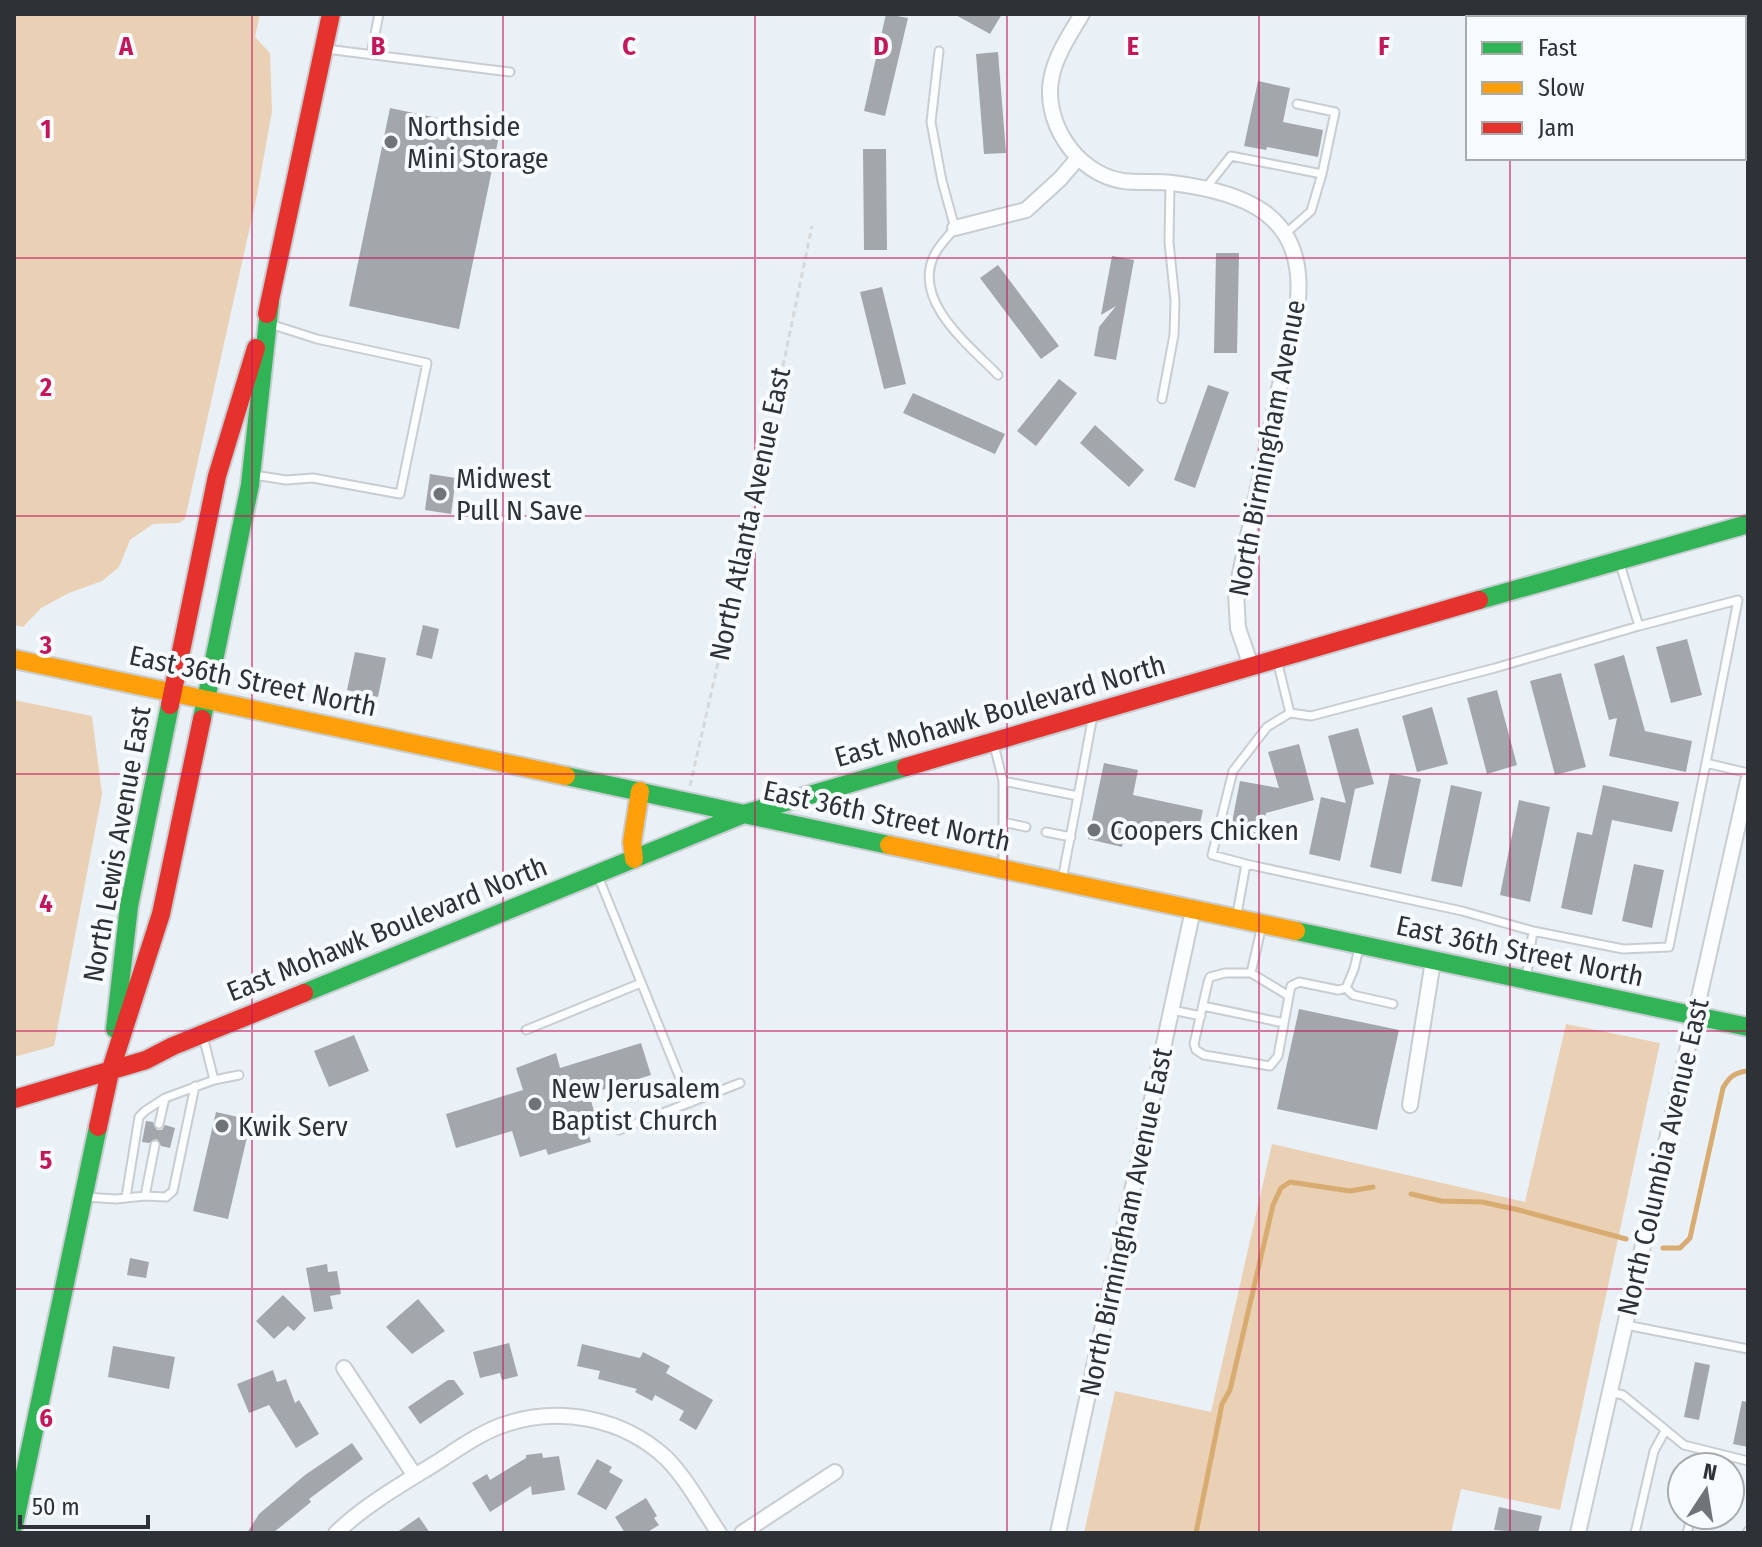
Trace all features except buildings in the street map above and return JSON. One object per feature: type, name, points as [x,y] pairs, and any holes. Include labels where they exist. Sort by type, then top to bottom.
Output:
[{"type":"main road","name":"North Lewis Avenue East","points":[[110,1072],[129,906],[217,476],[270,302],[331,14]]},
{"type":"main road","name":"North Lewis Avenue East","points":[[14,1525],[110,1072],[161,914],[251,474],[270,302]]},
{"type":"main road","name":"East Mohawk Boulevard North","points":[[14,1099],[146,1060],[202,1034],[744,814],[1277,657],[1748,524]]},
{"type":"main road","name":"East 36th Street North","points":[[14,659],[1748,1027]]},
{"type":"main road","points":[[634,859],[632,842],[640,791]]},
{"type":"street","name":"North Birmingham Avenue","points":[[1082,14],[1059,54],[1050,90],[1055,122],[1078,158],[1107,177],[1122,181],[1170,183],[1234,195],[1254,203],[1285,234],[1297,263],[1300,280],[1298,299],[1235,603],[1238,628],[1251,666]]},
{"type":"street","points":[[955,228],[1026,210],[1078,158]]},
{"type":"street","name":"North Columbia Avenue East","points":[[1578,1533],[1748,781]]},
{"type":"street","name":"North Birmingham Avenue East","points":[[1058,1533],[1193,910]]},
{"type":"street","points":[[1410,1105],[1433,961]]},
{"type":"street","points":[[344,1368],[415,1476]]},
{"type":"street","points":[[336,1533],[364,1510],[477,1437],[503,1425],[547,1415],[598,1421],[637,1437],[665,1457],[678,1472],[719,1533]]},
{"type":"street","points":[[742,1533],[835,1472]]},
{"type":"lane","points":[[371,54],[379,14]]},
{"type":"lane","points":[[324,49],[510,72]]},
{"type":"lane","points":[[939,51],[931,122],[955,228],[933,256],[928,278],[942,319],[998,375]]},
{"type":"lane","points":[[1285,234],[1311,211],[1335,112],[1297,104]]},
{"type":"lane","points":[[1205,189],[1231,156],[1322,174]]},
{"type":"lane","points":[[1162,399],[1175,324],[1169,242],[1170,183]]},
{"type":"lane","points":[[251,474],[286,480],[313,478],[400,494],[427,363],[317,339],[268,324]]},
{"type":"lane","points":[[1619,561],[1639,626]]},
{"type":"lane","points":[[1738,600],[1669,947],[1623,949],[1533,931],[1462,911],[1212,855],[1233,771],[1267,727],[1290,713],[1311,716],[1738,600]]},
{"type":"lane","points":[[1277,657],[1290,713]]},
{"type":"lane","points":[[1062,882],[1093,713]]},
{"type":"lane","points":[[993,741],[1003,781],[1003,870]]},
{"type":"lane","points":[[1706,763],[1748,773]]},
{"type":"lane","points":[[1003,781],[1078,796]]},
{"type":"lane","points":[[1003,822],[1026,827]]},
{"type":"lane","points":[[1046,832],[1071,837]]},
{"type":"lane","points":[[1236,919],[1246,864]]},
{"type":"lane","points":[[597,874],[690,1103]]},
{"type":"lane","points":[[1251,973],[1262,925]]},
{"type":"lane","points":[[1526,980],[1533,931]]},
{"type":"lane","points":[[1346,988],[1359,946]]},
{"type":"lane","points":[[1289,996],[1251,973],[1210,977],[1194,1044],[1196,1050],[1204,1055],[1263,1067],[1275,1063],[1278,1056],[1291,986],[1299,982],[1338,990],[1346,988]]},
{"type":"lane","points":[[526,1030],[641,983]]},
{"type":"lane","points":[[1346,988],[1353,995],[1393,1004]]},
{"type":"lane","points":[[1203,1006],[1284,1023]]},
{"type":"lane","points":[[1172,1010],[1201,1016]]},
{"type":"lane","points":[[202,1034],[214,1080]]},
{"type":"lane","points":[[126,1197],[139,1117],[165,1098],[214,1080],[239,1075]]},
{"type":"lane","points":[[619,1130],[740,1083]]},
{"type":"lane","points":[[83,1196],[116,1199],[166,1197],[173,1191],[195,1086]]},
{"type":"lane","points":[[159,1124],[165,1098]]},
{"type":"lane","points":[[145,1196],[155,1145]]},
{"type":"lane","points":[[1624,1325],[1748,1349]]},
{"type":"lane","points":[[1609,1392],[1623,1395],[1684,1445],[1707,1451]]},
{"type":"lane","points":[[1635,1533],[1654,1451],[1665,1431]]},
{"type":"path","name":"North Atlanta Avenue East","points":[[687,801],[812,226]]},
{"type":"shaded area","points":[[14,14],[260,14],[255,37],[270,53],[272,111],[257,195],[185,519],[179,523],[153,524],[130,540],[119,567],[102,581],[41,608],[23,627],[14,625]]},
{"type":"shaded area","points":[[14,700],[92,716],[102,794],[54,1046],[14,1057]]},
{"type":"shaded area","points":[[1566,1024],[1660,1043],[1560,1510],[1461,1489],[1451,1533],[1084,1533],[1115,1391],[1211,1412],[1272,1144],[1525,1202]]},
{"type":"waterway","points":[[1663,1248],[1680,1248],[1690,1238],[1723,1088],[1733,1076],[1748,1071]]},
{"type":"waterway","points":[[1196,1533],[1222,1404],[1230,1390],[1273,1205],[1281,1188],[1290,1182],[1350,1191],[1373,1187]]},
{"type":"waterway","points":[[1411,1194],[1441,1201],[1482,1202],[1626,1239]]},
{"type":"traffic: fast","points":[[202,719],[250,485],[270,302]]},
{"type":"traffic: fast","points":[[1479,600],[1748,524]]},
{"type":"traffic: fast","points":[[115,1029],[129,906],[170,705]]},
{"type":"traffic: fast","points":[[304,993],[744,814],[906,767]]},
{"type":"traffic: fast","points":[[566,776],[889,845]]},
{"type":"traffic: fast","points":[[1296,931],[1748,1027]]},
{"type":"traffic: fast","points":[[14,1525],[98,1127]]},
{"type":"traffic: slow","points":[[14,659],[566,776]]},
{"type":"traffic: slow","points":[[634,859],[632,842],[640,791]]},
{"type":"traffic: slow","points":[[889,845],[1296,931]]},
{"type":"traffic: jam","points":[[267,314],[331,14]]},
{"type":"traffic: jam","points":[[170,705],[217,476],[256,348]]},
{"type":"traffic: jam","points":[[906,767],[1479,600]]},
{"type":"traffic: jam","points":[[98,1127],[110,1072],[161,914],[202,719]]},
{"type":"traffic: jam","points":[[14,1099],[146,1060],[304,993]]},
{"type":"place","name":"Northside Mini Storage","points":[[391,142]]},
{"type":"place","name":"Midwest Pull N Save","points":[[440,494]]},
{"type":"place","name":"Coopers Chicken","points":[[1094,830]]},
{"type":"place","name":"New Jerusalem Baptist Church","points":[[535,1104]]},
{"type":"place","name":"Kwik Serv","points":[[222,1126]]}]
